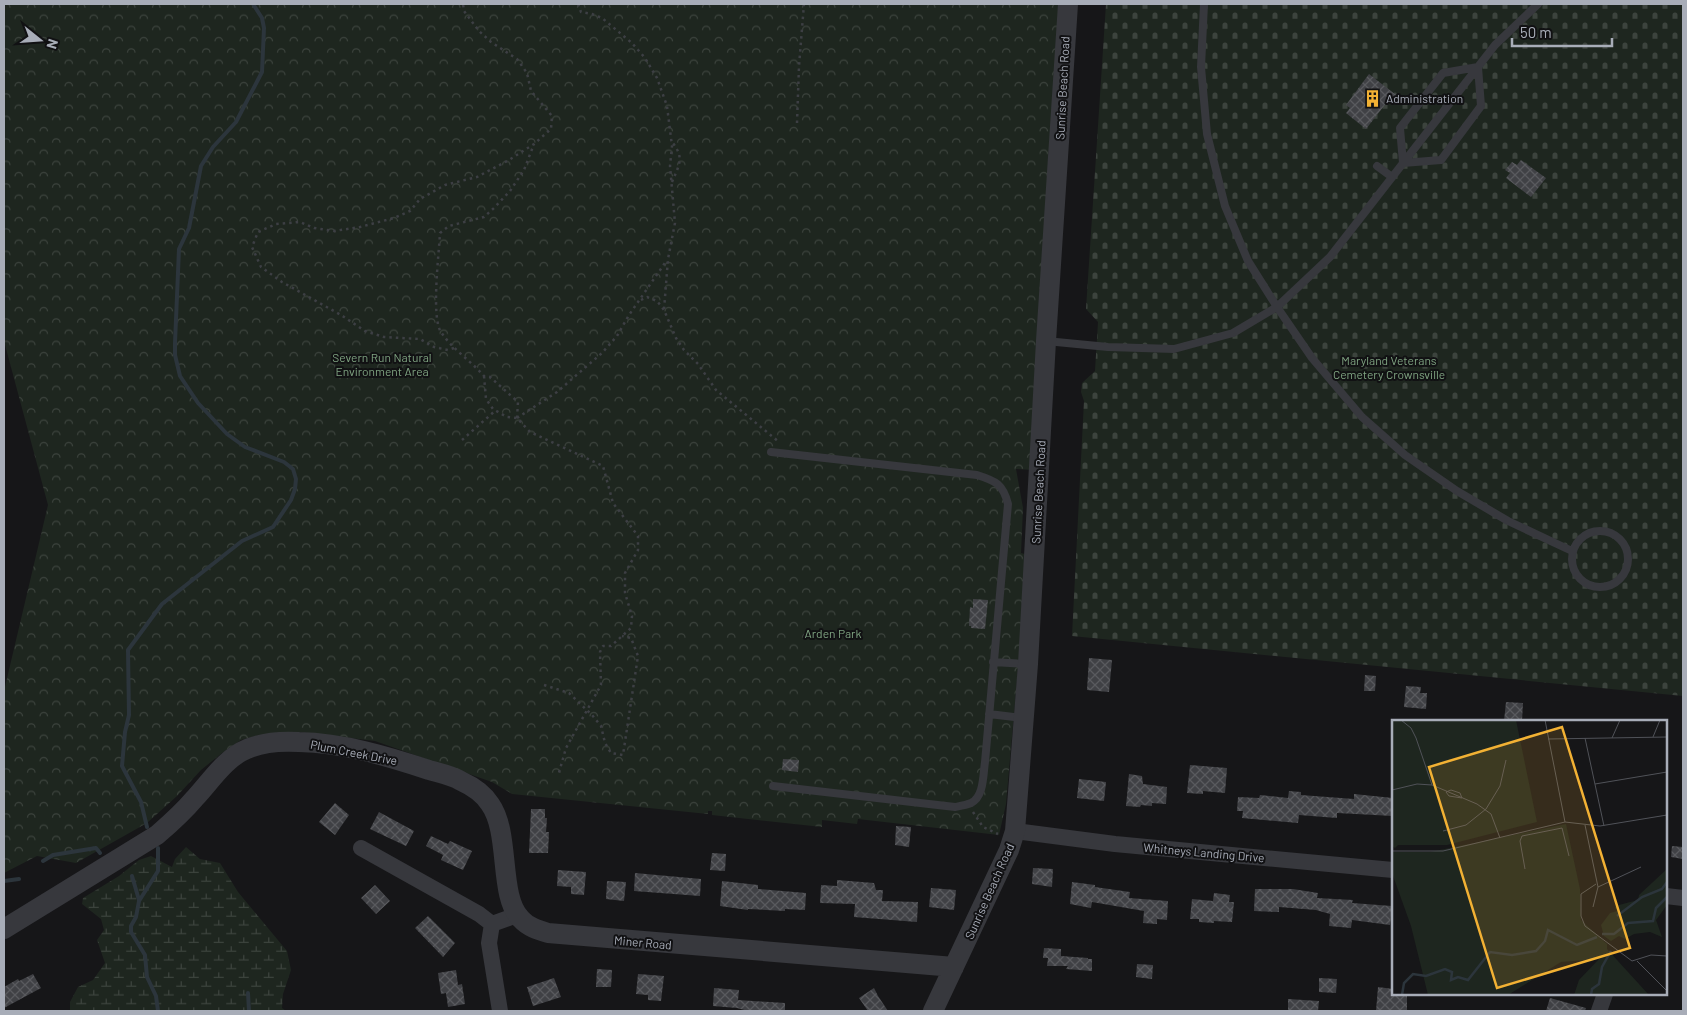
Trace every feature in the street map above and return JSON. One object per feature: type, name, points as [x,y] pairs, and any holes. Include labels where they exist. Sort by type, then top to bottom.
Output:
[{"type":"street","name":"Sunrise Beach Road","points":[[934,1011],[1009,850],[1015,832],[1028,664],[1046,341],[1068,4]]},
{"type":"street","name":"Plum Creek Drive","points":[[4,930],[157,835],[176,818],[219,770],[237,754],[265,744],[282,742],[324,744],[366,752],[459,780],[476,789],[491,804],[496,816],[500,830],[508,889],[512,906],[517,915]]},
{"type":"street","name":"Whitneys Landing Drive","points":[[1015,832],[1115,844],[1392,870]]},
{"type":"street","points":[[361,848],[479,914],[492,924]]},
{"type":"street","points":[[1667,896],[1683,898]]},
{"type":"street","name":"Miner Road","points":[[517,915],[534,929],[548,934],[954,967]]},
{"type":"street","points":[[492,924],[517,915]]},
{"type":"street","points":[[492,924],[489,944],[500,1011]]},
{"type":"street","points":[[1599,1011],[1605,995]]},
{"type":"lane","points":[[1204,4],[1201,67],[1207,134],[1225,206],[1248,261],[1277,307],[1312,358],[1362,417],[1405,455],[1508,521],[1572,551]]},
{"type":"lane","points":[[1046,341],[1108,347],[1174,349],[1233,333],[1277,307],[1330,257],[1495,45],[1538,4]]},
{"type":"lane","points":[[1403,164],[1400,128],[1443,73],[1478,67]]},
{"type":"lane","points":[[1403,164],[1442,160],[1481,106],[1478,67]]},
{"type":"lane","points":[[1377,166],[1392,177]]},
{"type":"lane","points":[[771,452],[977,475],[991,480],[1004,490],[1008,504],[982,786],[978,798],[971,803],[955,807],[773,786]]},
{"type":"lane","points":[[1597,531],[1608,532],[1618,537],[1625,546],[1628,556],[1627,568],[1622,577],[1613,584],[1602,588],[1591,587],[1575,573],[1571,562],[1572,551],[1578,541],[1586,534],[1597,531]]},
{"type":"lane","points":[[993,662],[1028,664]]},
{"type":"lane","points":[[989,714],[1023,718]]},
{"type":"path","points":[[454,348],[448,350],[434,347],[420,339],[384,337],[365,331],[341,315],[282,282],[262,267],[252,246],[258,232],[276,224],[300,222],[314,228],[334,231],[360,227],[394,218],[410,211],[420,199],[445,185],[477,177],[534,144],[551,129],[552,116],[531,91],[527,73],[517,59],[491,42],[479,31],[464,11],[463,4]]},
{"type":"path","points":[[578,4],[581,12],[602,18],[632,42],[646,58],[657,78],[667,106],[672,142],[670,166],[675,223],[668,259],[664,310]]},
{"type":"path","points":[[797,123],[804,4]]},
{"type":"path","points":[[671,184],[679,166],[680,157],[679,150],[672,142]]},
{"type":"path","points":[[534,144],[524,170],[510,191],[494,208],[484,217],[449,226],[440,233],[436,314],[440,331],[454,348],[484,376],[490,377],[518,402],[517,418],[530,432],[602,466],[606,474],[613,503],[638,536],[638,550],[625,573],[625,593],[632,616],[631,628],[611,646],[603,646],[600,652],[601,685],[566,748],[558,776]]},
{"type":"path","points":[[484,376],[486,399],[496,410],[507,417],[517,418],[558,392],[602,353],[617,336],[629,315],[668,259]]},
{"type":"path","points":[[641,300],[647,297],[657,301],[664,310],[676,338],[684,350],[698,364],[716,390],[794,454]]},
{"type":"path","points":[[462,440],[496,410]]},
{"type":"path","points":[[544,686],[569,693],[601,726],[605,743],[611,753],[623,755],[638,656],[631,638],[622,636]]},
{"type":"path","points":[[971,803],[974,813],[983,827],[1005,835],[1015,832]]},
{"type":"green space","name":"Severn Run Natural Environment Area","points":[[4,4],[1063,4],[1034,470],[1016,469],[1023,508],[1021,553],[1028,555],[1006,804],[999,835],[858,819],[857,824],[822,820],[822,827],[712,815],[712,811],[708,811],[708,814],[512,794],[492,782],[375,741],[300,732],[259,735],[241,740],[201,770],[177,796],[147,823],[76,863],[37,856],[4,873],[4,691],[48,505],[4,341]]},
{"type":"green space","name":"Maryland Veterans Cemetery Crownsville","points":[[1106,4],[1683,4],[1683,696],[1072,636],[1084,401],[1081,392],[1082,383],[1095,371],[1098,322],[1086,309]]},
{"type":"green space","points":[[186,847],[200,859],[220,863],[238,892],[287,951],[291,970],[283,994],[282,1008],[286,1011],[70,1011],[70,1002],[78,987],[93,980],[105,963],[97,940],[104,930],[101,919],[82,904],[83,898],[119,876],[139,860],[151,856],[172,867],[175,859]]},
{"type":"building","name":"Administration","points":[[1369,74],[1396,95],[1389,103],[1387,102],[1366,129],[1346,113],[1350,108],[1346,105]]},
{"type":"building","points":[[1521,160],[1546,178],[1531,197],[1506,178],[1510,173],[1505,170],[1512,162],[1517,165]]},
{"type":"building","points":[[973,599],[988,600],[985,629],[971,628],[969,626],[970,607],[973,608]]},
{"type":"building","points":[[1089,658],[1112,660],[1109,692],[1087,690]]},
{"type":"building","points":[[1365,675],[1376,676],[1375,691],[1364,691]]},
{"type":"building","points":[[1406,686],[1421,687],[1420,693],[1427,693],[1426,709],[1404,707]]},
{"type":"building","points":[[1506,702],[1523,703],[1522,720],[1504,720]]},
{"type":"building","points":[[783,759],[799,760],[798,772],[782,770]]},
{"type":"building","points":[[1190,765],[1227,768],[1225,793],[1203,791],[1203,794],[1187,793]]},
{"type":"building","points":[[1129,774],[1142,776],[1143,784],[1167,787],[1166,804],[1152,803],[1152,806],[1141,805],[1140,807],[1126,806]]},
{"type":"building","points":[[1079,779],[1106,782],[1104,801],[1077,798]]},
{"type":"building","points":[[1289,791],[1301,792],[1301,795],[1354,799],[1354,794],[1392,798],[1392,816],[1337,813],[1337,818],[1299,815],[1298,823],[1242,818],[1243,811],[1237,811],[1238,797],[1259,798],[1260,795],[1288,798]]},
{"type":"building","points":[[335,803],[349,815],[335,835],[319,822]]},
{"type":"building","points":[[531,809],[545,809],[545,818],[547,818],[546,832],[549,832],[548,853],[529,853]]},
{"type":"building","points":[[379,812],[414,831],[406,846],[370,829]]},
{"type":"building","points":[[896,826],[911,827],[909,847],[895,845]]},
{"type":"building","points":[[431,836],[448,844],[450,841],[472,851],[463,870],[441,860],[443,855],[426,846]]},
{"type":"building","points":[[1672,846],[1683,847],[1683,859],[1671,857]]},
{"type":"building","points":[[712,853],[726,854],[725,871],[710,870]]},
{"type":"building","points":[[1033,868],[1053,869],[1052,887],[1032,884]]},
{"type":"building","points":[[558,870],[586,872],[584,895],[571,894],[571,887],[557,886]]},
{"type":"building","points":[[635,873],[701,879],[700,896],[634,891]]},
{"type":"building","points":[[837,880],[874,883],[876,890],[883,890],[882,901],[918,902],[917,922],[854,917],[855,904],[820,903],[821,885],[837,886]]},
{"type":"building","points":[[607,881],[626,882],[624,901],[606,899]]},
{"type":"building","points":[[722,881],[758,885],[758,889],[806,893],[805,910],[748,910],[720,906]]},
{"type":"building","points":[[1072,882],[1130,892],[1129,898],[1168,901],[1167,920],[1157,919],[1157,924],[1143,923],[1144,911],[1092,902],[1091,908],[1070,904]]},
{"type":"building","points":[[375,885],[390,901],[376,914],[361,898]]},
{"type":"building","points":[[931,888],[956,890],[954,910],[929,907]]},
{"type":"building","points":[[1255,889],[1293,889],[1318,893],[1317,898],[1353,900],[1352,903],[1392,906],[1390,925],[1352,920],[1351,928],[1329,926],[1330,914],[1316,910],[1279,907],[1279,912],[1254,911]]},
{"type":"building","points":[[1214,893],[1230,895],[1229,902],[1234,902],[1232,922],[1199,922],[1199,919],[1190,919],[1192,899],[1213,901]]},
{"type":"building","points":[[428,916],[455,943],[443,957],[415,928]]},
{"type":"building","points":[[1044,948],[1061,949],[1061,956],[1092,959],[1092,971],[1066,969],[1068,966],[1047,966],[1048,958],[1043,958]]},
{"type":"building","points":[[1137,964],[1153,965],[1152,979],[1136,977]]},
{"type":"building","points":[[597,969],[612,970],[611,987],[596,987]]},
{"type":"building","points":[[456,970],[458,985],[462,984],[465,1004],[448,1007],[446,993],[441,994],[438,973]]},
{"type":"building","points":[[33,974],[41,988],[4,1008],[4,987],[18,979],[19,981]]},
{"type":"building","points":[[638,974],[664,976],[661,1001],[648,1000],[648,995],[636,994]]},
{"type":"building","points":[[554,978],[561,997],[533,1006],[527,987]]},
{"type":"building","points":[[1319,978],[1337,979],[1336,993],[1319,992]]},
{"type":"building","points":[[1378,987],[1392,989],[1392,995],[1407,995],[1407,1011],[1376,1011]]},
{"type":"building","points":[[714,988],[739,990],[738,1000],[785,1003],[785,1011],[748,1011],[713,1006]]},
{"type":"building","points":[[874,988],[888,1011],[868,1011],[859,998]]},
{"type":"building","points":[[1550,998],[1586,1008],[1585,1011],[1546,1011]]},
{"type":"building","points":[[1288,999],[1319,1001],[1318,1011],[1288,1011]]},
{"type":"waterway","points":[[147,827],[141,802],[122,766],[125,732],[129,715],[128,650],[162,604],[242,541],[273,527],[291,500],[295,489],[296,479],[293,469],[284,462],[245,447],[227,434],[198,403],[180,376],[175,355],[179,249],[189,228],[201,166],[213,147],[236,122],[262,72],[264,28],[262,18],[253,4]]},
{"type":"waterway","points":[[43,861],[53,855],[96,848],[100,853]]},
{"type":"waterway","points":[[158,848],[158,871],[139,901],[136,917],[131,926],[131,932],[145,955],[147,977],[156,996],[158,1011]]},
{"type":"waterway","points":[[132,876],[139,900]]},
{"type":"waterway","points":[[4,881],[19,879]]},
{"type":"waterway","points":[[248,993],[249,1011]]},
{"type":"place","name":"Administration","points":[[1372,98]]},
{"type":"park label","name":"Arden Park","points":[[833,633]]}]
